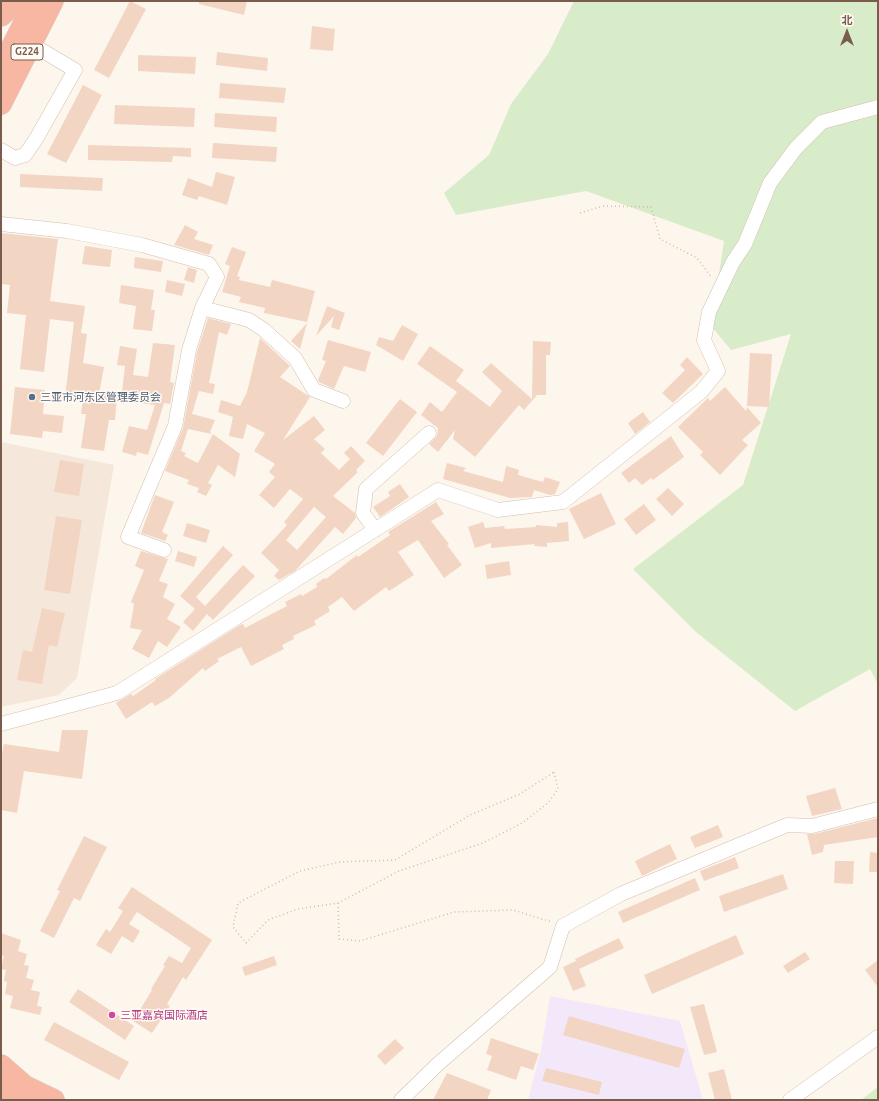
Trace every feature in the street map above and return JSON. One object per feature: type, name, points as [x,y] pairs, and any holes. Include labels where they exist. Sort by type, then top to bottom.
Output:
[{"type":"highway","points":[[1,16],[18,1]]},
{"type":"highway","points":[[1,68],[35,1]]},
{"type":"highway","name":"G224","points":[[1,104],[53,1]]},
{"type":"highway","points":[[1,1065],[25,1086],[54,1100]]},
{"type":"highway","points":[[2,1090],[22,1100]]},
{"type":"street","points":[[1,150],[15,158],[25,156],[75,70],[31,44]]},
{"type":"street","points":[[1,724],[117,693],[438,490],[498,510],[564,502],[701,392],[718,371],[704,340],[708,312],[745,244],[770,183],[796,148],[822,122],[878,107]]},
{"type":"street","points":[[1,224],[67,231],[142,245],[209,264],[217,276],[202,308],[189,350],[174,426],[128,537],[164,550]]},
{"type":"street","points":[[202,308],[249,320],[264,330],[295,358],[314,390],[344,401]]},
{"type":"street","points":[[375,530],[363,514],[366,489],[429,433]]},
{"type":"street","points":[[401,1100],[449,1054],[550,967],[563,926],[621,894],[787,825],[812,826],[878,809]]},
{"type":"street","points":[[790,1100],[878,1037]]},
{"type":"path","points":[[580,213],[603,206],[651,206],[660,239],[697,258],[720,290]]},
{"type":"path","points":[[554,772],[558,789],[548,803],[522,823],[483,842],[399,870],[338,902],[298,909],[268,920],[246,943],[233,927],[238,903],[300,871],[340,862],[395,860],[470,814],[520,794],[554,772]]},
{"type":"path","points":[[338,902],[339,939],[360,941],[454,912],[512,910],[563,926]]},
{"type":"shaded area","points":[[1,442],[114,465],[77,678],[59,695],[1,707]]},
{"type":"shaded area","points":[[550,996],[680,1021],[703,1100],[528,1100],[541,1050]]},
{"type":"green space","points":[[574,1],[878,1],[878,684],[870,669],[795,711],[696,632],[633,569],[743,485],[791,334],[731,350],[711,326],[724,241],[586,191],[456,215],[444,193],[489,155],[511,104],[548,54]]},
{"type":"green space","points":[[878,1087],[878,1100],[861,1100]]},
{"type":"building","points":[[130,1],[146,9],[109,78],[94,70]]},
{"type":"building","points":[[199,1],[247,1],[244,15],[199,4]]},
{"type":"building","points":[[312,26],[335,29],[333,51],[310,49]]},
{"type":"building","points":[[217,52],[268,58],[267,71],[216,65]]},
{"type":"building","points":[[138,55],[196,57],[195,74],[138,71]]},
{"type":"building","points":[[220,83],[286,88],[284,103],[219,98]]},
{"type":"building","points":[[83,85],[102,95],[66,163],[47,154]]},
{"type":"building","points":[[115,105],[195,108],[194,127],[114,124]]},
{"type":"building","points":[[215,113],[277,117],[276,132],[214,127]]},
{"type":"building","points":[[213,143],[277,147],[276,162],[212,158]]},
{"type":"building","points":[[88,145],[191,148],[191,157],[173,156],[172,162],[88,160]]},
{"type":"building","points":[[216,172],[235,177],[227,205],[199,196],[197,200],[182,195],[188,178],[212,187]]},
{"type":"building","points":[[20,174],[103,178],[102,191],[20,187]]},
{"type":"building","points":[[185,225],[198,232],[194,239],[213,245],[209,255],[174,245]]},
{"type":"building","points":[[1,233],[58,239],[50,301],[85,306],[81,333],[87,334],[83,363],[104,367],[99,394],[117,396],[115,420],[109,420],[104,451],[81,448],[86,414],[81,414],[83,399],[65,397],[74,322],[50,319],[44,372],[20,369],[26,315],[7,313],[10,285],[1,284]]},
{"type":"building","points":[[85,246],[112,250],[110,267],[82,264]]},
{"type":"building","points":[[232,247],[246,252],[237,276],[240,277],[239,280],[270,287],[272,280],[315,291],[307,322],[264,313],[265,308],[239,302],[241,297],[222,292],[230,266],[225,264]]},
{"type":"building","points":[[135,257],[163,261],[161,272],[134,268]]},
{"type":"building","points":[[188,267],[197,270],[194,283],[184,280]]},
{"type":"building","points":[[167,280],[185,284],[182,296],[165,292]]},
{"type":"building","points":[[121,285],[154,290],[151,310],[155,310],[152,331],[133,329],[136,306],[119,303]]},
{"type":"building","points":[[327,306],[345,313],[339,330],[331,327],[334,316],[316,336]]},
{"type":"building","points":[[208,318],[231,324],[227,335],[219,332],[209,383],[215,384],[213,394],[199,391],[192,414],[215,420],[210,432],[212,434],[188,429],[181,451],[186,453],[184,456],[198,463],[213,434],[240,454],[235,477],[218,465],[208,483],[212,485],[206,496],[197,492],[199,488],[187,484],[189,480],[165,471],[183,428],[197,352]]},
{"type":"building","points":[[307,323],[300,349],[291,341]]},
{"type":"building","points":[[402,325],[418,334],[403,361],[376,345],[379,337],[393,341]]},
{"type":"building","points":[[260,338],[290,366],[280,377],[310,397],[283,440],[314,416],[325,430],[314,439],[325,449],[321,453],[339,470],[350,459],[344,453],[351,446],[365,461],[356,470],[358,472],[333,496],[355,513],[356,518],[343,534],[335,527],[295,571],[279,580],[274,576],[279,570],[261,553],[287,525],[284,522],[303,499],[290,489],[274,508],[259,495],[275,477],[269,472],[275,464],[254,451],[265,433],[247,424],[243,439],[229,436],[233,417],[218,412],[221,400],[240,406],[247,392]],"holes":[[[314,507],[326,517],[297,550],[286,540]]]},
{"type":"building","points":[[328,340],[371,352],[365,372],[344,366],[334,389],[319,382],[318,380],[326,361],[322,360]]},
{"type":"building","points":[[533,341],[551,342],[550,355],[546,355],[546,395],[537,395],[524,410],[519,405],[475,457],[453,439],[455,430],[438,452],[429,444],[437,436],[438,428],[421,415],[430,402],[442,412],[457,392],[417,364],[430,346],[464,370],[456,381],[490,407],[502,391],[482,372],[491,363],[532,399]]},
{"type":"building","points":[[153,343],[175,345],[170,382],[174,383],[170,404],[164,403],[148,455],[137,452],[136,456],[122,452],[129,426],[147,430],[155,405],[121,400],[125,366],[117,365],[120,346],[137,349],[133,375],[148,377]]},
{"type":"building","points":[[750,353],[772,354],[769,407],[747,406]]},
{"type":"building","points":[[687,357],[703,374],[673,403],[662,393],[685,370],[680,365]]},
{"type":"building","points":[[15,387],[45,390],[43,414],[64,416],[62,433],[43,431],[42,438],[10,434]]},
{"type":"building","points":[[725,387],[746,411],[747,407],[761,423],[742,440],[748,445],[720,475],[700,455],[703,452],[678,427],[708,398],[710,401]]},
{"type":"building","points":[[400,399],[417,412],[383,456],[366,443]]},
{"type":"building","points":[[643,412],[650,422],[635,434],[628,423]]},
{"type":"building","points":[[671,436],[684,457],[653,480],[651,478],[642,485],[635,478],[629,483],[621,473]]},
{"type":"building","points":[[60,460],[84,464],[79,496],[54,492]]},
{"type":"building","points":[[447,463],[466,468],[463,471],[503,482],[506,466],[519,470],[518,475],[543,482],[545,477],[560,482],[555,494],[550,495],[534,490],[532,497],[510,498],[443,479]]},
{"type":"building","points":[[400,484],[409,497],[380,517],[373,507],[390,496],[388,492]]},
{"type":"building","points":[[668,488],[684,504],[672,516],[656,499]]},
{"type":"building","points":[[601,493],[616,524],[584,539],[569,509]]},
{"type":"building","points":[[155,495],[174,502],[162,532],[168,535],[165,541],[141,533]]},
{"type":"building","points":[[436,502],[444,514],[431,521],[449,544],[447,545],[462,565],[444,578],[418,540],[398,552],[414,575],[389,591],[386,587],[354,611],[342,597],[328,607],[330,611],[314,621],[316,625],[293,636],[294,639],[282,645],[284,649],[251,666],[241,647],[217,659],[219,661],[205,671],[203,668],[169,698],[155,706],[152,702],[126,719],[116,703],[131,694],[133,696],[156,680],[155,679],[240,625],[243,624],[245,628],[287,606],[285,602],[301,594],[302,596],[317,587],[316,584],[324,578],[326,579],[357,555],[358,557],[390,535],[388,532]]},
{"type":"building","points":[[644,504],[656,520],[636,535],[624,519]]},
{"type":"building","points":[[56,516],[82,520],[70,594],[44,590]]},
{"type":"building","points":[[483,522],[485,528],[504,526],[505,529],[536,527],[536,525],[557,527],[557,523],[568,522],[569,541],[547,543],[547,547],[534,546],[535,544],[491,548],[491,543],[475,548],[468,527]]},
{"type":"building","points":[[187,523],[210,530],[206,543],[183,536]]},
{"type":"building","points":[[223,546],[233,555],[196,597],[205,606],[243,565],[255,576],[213,620],[207,614],[193,631],[183,622],[195,609],[180,596]]},
{"type":"building","points":[[141,551],[168,559],[159,581],[168,584],[163,597],[175,604],[167,619],[181,627],[167,647],[158,641],[149,658],[132,649],[142,630],[130,628],[134,604],[131,602],[144,570],[135,566]]},
{"type":"building","points":[[178,551],[197,557],[194,567],[175,561]]},
{"type":"building","points":[[509,561],[511,575],[487,579],[485,565]]},
{"type":"building","points":[[42,608],[65,613],[57,647],[49,645],[42,684],[17,680],[23,650],[32,652]]},
{"type":"building","points":[[62,730],[88,730],[82,779],[24,771],[17,813],[1,810],[1,760],[4,744],[59,752]]},
{"type":"building","points":[[835,788],[842,809],[812,816],[806,796]]},
{"type":"building","points":[[878,818],[878,837],[824,845],[823,852],[812,855],[807,834],[814,834]]},
{"type":"building","points":[[718,825],[723,837],[695,848],[690,837]]},
{"type":"building","points":[[84,836],[107,847],[80,901],[74,898],[54,938],[40,931],[60,891],[57,890]]},
{"type":"building","points":[[670,844],[677,859],[642,876],[635,861]]},
{"type":"building","points":[[870,852],[878,853],[878,872],[869,872]]},
{"type":"building","points":[[735,857],[739,868],[704,881],[700,871]]},
{"type":"building","points":[[835,861],[854,861],[853,884],[834,883]]},
{"type":"building","points":[[783,874],[788,889],[724,912],[719,896]]},
{"type":"building","points":[[695,878],[700,890],[623,923],[618,912]]},
{"type":"building","points":[[132,887],[212,940],[186,980],[183,977],[167,1004],[170,1006],[152,1033],[133,1021],[152,990],[151,989],[165,966],[163,965],[169,956],[182,963],[191,948],[137,912],[129,924],[140,931],[133,943],[122,936],[111,954],[96,945],[106,929],[110,932],[123,911],[118,908]]},
{"type":"building","points":[[1,933],[21,940],[18,951],[27,954],[24,965],[29,966],[26,978],[34,980],[31,990],[40,992],[37,1006],[42,1007],[40,1015],[10,1008],[13,996],[5,994],[7,982],[4,981],[6,970],[1,969],[4,956],[1,955]]},
{"type":"building","points":[[736,935],[744,954],[652,994],[644,975]]},
{"type":"building","points":[[619,938],[624,948],[579,969],[586,986],[573,991],[563,967],[576,961],[575,959]]},
{"type":"building","points":[[805,952],[810,959],[788,973],[783,966]]},
{"type":"building","points":[[274,956],[277,965],[245,976],[242,967]]},
{"type":"building","points":[[878,960],[878,987],[865,970]]},
{"type":"building","points":[[78,989],[134,1026],[125,1040],[69,1002]]},
{"type":"building","points":[[704,1004],[717,1052],[704,1055],[690,1007]]},
{"type":"building","points":[[569,1016],[685,1049],[679,1068],[563,1035]]},
{"type":"building","points":[[54,1022],[129,1062],[119,1080],[44,1040]]},
{"type":"building","points":[[491,1038],[539,1054],[533,1070],[521,1066],[516,1080],[487,1070],[492,1056],[486,1054]]},
{"type":"building","points":[[395,1039],[404,1048],[385,1065],[377,1056]]},
{"type":"building","points":[[546,1068],[602,1082],[599,1095],[542,1081]]},
{"type":"building","points":[[724,1069],[732,1100],[715,1100],[708,1073]]},
{"type":"building","points":[[447,1073],[491,1090],[487,1100],[433,1100]]},
{"type":"place","name":"三亚市河东区管理委员会","points":[[32,397]]},
{"type":"place","name":"三亚嘉宾国际酒店","points":[[112,1015]]}]
